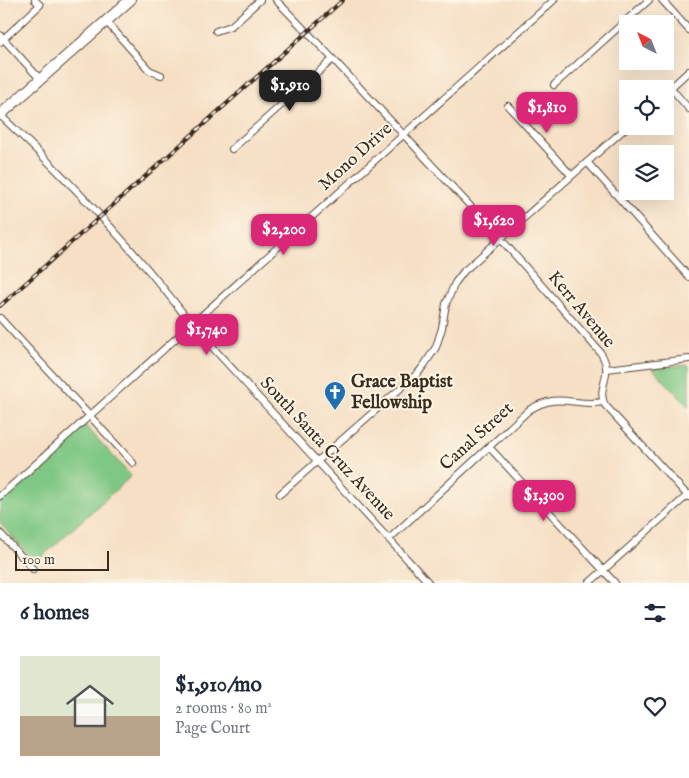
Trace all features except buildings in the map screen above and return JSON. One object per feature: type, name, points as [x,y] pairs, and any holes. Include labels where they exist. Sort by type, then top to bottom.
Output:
[{"type":"main road","points":[[0,115],[130,0]]},
{"type":"street","points":[[35,0],[40,5],[1,38],[40,79]]},
{"type":"street","points":[[216,31],[230,26],[260,0]]},
{"type":"street","name":"Mono Drive","points":[[0,496],[554,0]]},
{"type":"street","points":[[554,85],[649,0]]},
{"type":"street","points":[[662,0],[689,30]]},
{"type":"street","name":"Kerr Avenue","points":[[281,2],[500,238],[600,352],[607,369],[602,392],[603,402]]},
{"type":"street","points":[[106,21],[150,70],[161,75]]},
{"type":"street","points":[[232,149],[333,59]]},
{"type":"street","points":[[674,85],[689,71]]},
{"type":"street","points":[[674,92],[689,109]]},
{"type":"street","points":[[508,106],[571,176]]},
{"type":"street","name":"South Santa Cruz Avenue","points":[[0,115],[47,159],[162,284],[192,324],[429,583]]},
{"type":"street","points":[[280,494],[418,373],[439,339],[446,304],[455,283],[471,264],[619,134]]},
{"type":"street","points":[[587,162],[689,278]]},
{"type":"street","points":[[0,318],[133,463]]},
{"type":"street","points":[[607,369],[689,358]]},
{"type":"street","name":"Canal Street","points":[[388,539],[529,410],[556,399],[586,403],[603,402]]},
{"type":"street","points":[[589,583],[689,496],[603,402]]},
{"type":"street","points":[[489,447],[615,583]]},
{"type":"street","points":[[0,533],[33,569]]},
{"type":"green space","points":[[689,365],[689,407],[652,368]]},
{"type":"green space","points":[[85,425],[131,476],[35,563],[0,523],[0,501]]},
{"type":"railway","points":[[0,306],[343,0]]},
{"type":"place","name":"Grace Baptist Fellowship","points":[[335,411]]}]
